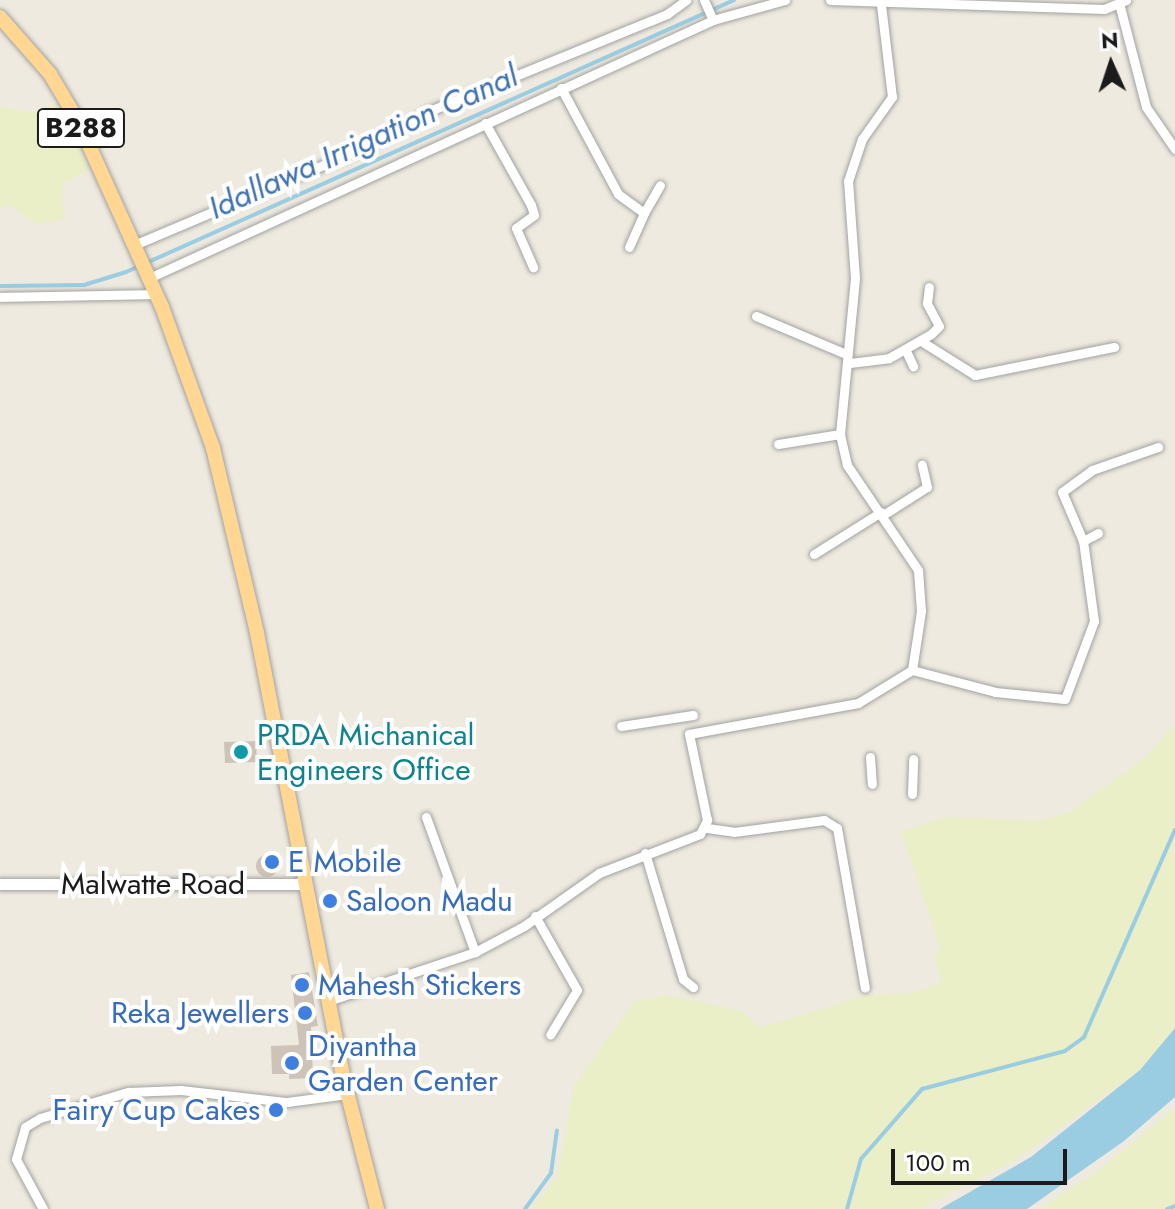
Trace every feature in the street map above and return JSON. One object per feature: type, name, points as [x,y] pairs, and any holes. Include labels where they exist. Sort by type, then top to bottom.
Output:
[{"type":"main road","name":"B288","points":[[0,17],[63,93],[149,278],[193,388],[235,532],[347,1094],[377,1209]]},
{"type":"street","points":[[134,245],[366,147],[427,112],[667,14],[686,0]]},
{"type":"street","points":[[149,278],[561,88],[708,10],[785,0]]},
{"type":"street","points":[[830,0],[881,5],[1104,9],[1122,2],[1146,107],[1175,149]]},
{"type":"street","points":[[881,5],[892,97],[862,139],[848,181],[855,278],[840,434],[847,465],[918,570],[921,611],[912,670]]},
{"type":"street","points":[[561,88],[618,194],[644,213]]},
{"type":"street","points":[[485,123],[531,205],[534,215],[516,228],[533,267]]},
{"type":"street","points":[[629,247],[660,185]]},
{"type":"street","points":[[756,316],[848,359],[906,351],[939,326],[927,303],[929,287]]},
{"type":"street","points":[[0,297],[156,294]]},
{"type":"street","points":[[921,341],[975,375],[1114,347]]},
{"type":"street","points":[[906,351],[913,366]]},
{"type":"street","points":[[778,444],[840,434]]},
{"type":"street","points":[[707,828],[689,734],[858,703],[912,670],[995,692],[1065,699],[1094,621],[1083,541],[1062,492],[1092,470],[1158,447]]},
{"type":"street","points":[[814,554],[927,487],[922,465]]},
{"type":"street","points":[[1083,541],[1098,533]]},
{"type":"street","points":[[621,726],[693,715]]},
{"type":"street","points":[[870,757],[872,784]]},
{"type":"street","points":[[912,794],[913,759]]},
{"type":"street","points":[[426,817],[475,952]]},
{"type":"street","points":[[328,1001],[475,952],[599,873],[707,828],[734,832],[824,820],[837,828],[865,988]]},
{"type":"street","points":[[645,853],[683,979],[693,987]]},
{"type":"street","name":"Malwatte Road","points":[[0,884],[305,884]]},
{"type":"street","points":[[535,916],[577,990],[550,1035]]},
{"type":"street","points":[[43,1209],[16,1159],[25,1127],[128,1092],[181,1090],[287,1102],[347,1094]]},
{"type":"green space","points":[[56,103],[89,170],[62,183],[64,220],[36,224],[10,205],[0,207],[0,106],[32,113]]},
{"type":"green space","points":[[1175,723],[1175,1028],[1140,1070],[1017,1159],[919,1209],[531,1209],[557,1177],[575,1084],[633,1003],[665,995],[742,1011],[759,1028],[863,996],[913,993],[942,982],[934,958],[940,946],[901,831],[946,817],[1041,821],[1071,811],[1149,755]]},
{"type":"green space","points":[[1175,1108],[1175,1209],[1039,1209],[1095,1173]]},
{"type":"water","points":[[1175,1028],[1175,1097],[1124,1141],[1027,1209],[940,1209],[1031,1157],[1140,1070]]},
{"type":"building","name":"PRDA Michanical Engineers Office","points":[[256,741],[257,762],[225,763],[224,742]]},
{"type":"building","points":[[263,855],[271,855],[278,866],[271,877],[263,877],[256,870],[256,862]]},
{"type":"building","points":[[309,972],[318,1026],[311,1027],[313,1078],[289,1079],[289,1074],[272,1074],[271,1046],[299,1045],[291,975]]},
{"type":"waterway","name":"Idallawa Irrigation Canal","points":[[0,286],[84,285],[126,272],[734,0]]},
{"type":"waterway","points":[[847,1209],[861,1159],[922,1089],[1065,1051],[1084,1037],[1175,830]]},
{"type":"waterway","points":[[525,1209],[551,1173],[557,1130]]},
{"type":"waterway","points":[[1167,1209],[1175,1206]]},
{"type":"place","name":"PRDA Michanical Engineers Office","points":[[241,752]]},
{"type":"place","name":"E Mobile","points":[[272,862]]},
{"type":"place","name":"Saloon Madu","points":[[330,901]]},
{"type":"place","name":"Mahesh Stickers","points":[[302,985]]},
{"type":"place","name":"Reka Jewellers","points":[[305,1013]]},
{"type":"place","name":"Diyantha Garden Center","points":[[292,1063]]},
{"type":"place","name":"Fairy Cup Cakes","points":[[276,1110]]}]
